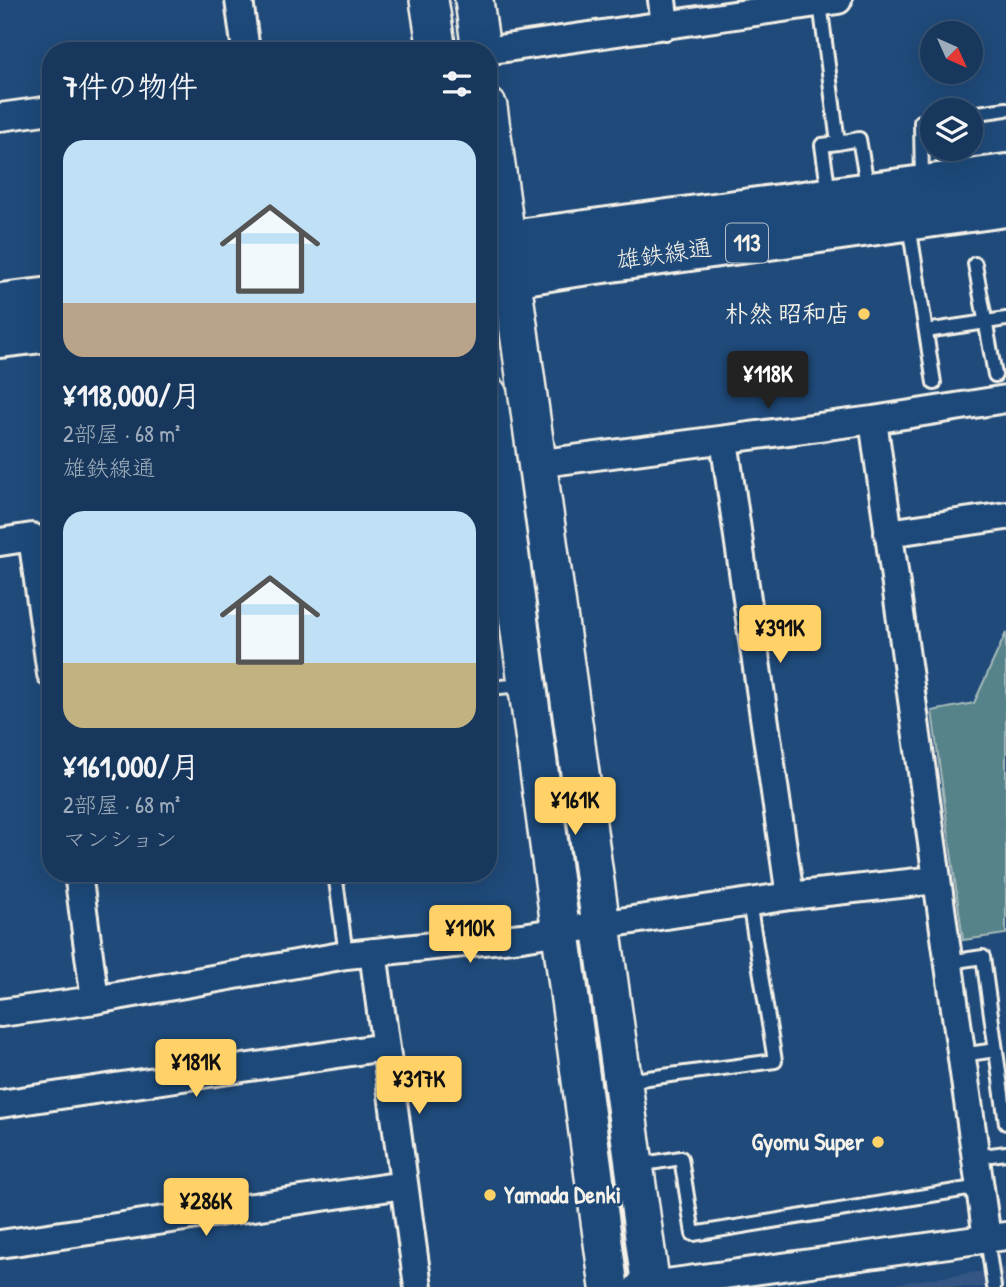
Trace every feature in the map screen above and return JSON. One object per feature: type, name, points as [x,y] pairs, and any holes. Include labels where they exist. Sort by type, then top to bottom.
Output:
[{"type":"main road","name":"雄鉄線通","points":[[497,242],[1006,174]]},
{"type":"main road","name":"雄鉄線通","points":[[500,279],[1006,207]]},
{"type":"main road","points":[[0,303],[42,298]]},
{"type":"main road","points":[[0,338],[42,333]]},
{"type":"street","points":[[239,0],[245,42]]},
{"type":"street","points":[[429,0],[436,42]]},
{"type":"street","points":[[474,0],[481,42]]},
{"type":"street","points":[[497,48],[664,13],[829,1]]},
{"type":"street","points":[[0,117],[42,111]]},
{"type":"street","points":[[497,242],[500,279],[535,464],[601,925],[635,1165],[646,1286],[997,1237],[980,1187],[873,420]]},
{"type":"street","points":[[535,464],[873,420],[1006,399]]},
{"type":"street","points":[[724,440],[790,897]]},
{"type":"street","points":[[888,533],[1006,516]]},
{"type":"street","points":[[497,520],[526,684],[609,1287]]},
{"type":"street","points":[[0,542],[32,537],[42,609]]},
{"type":"street","points":[[0,1013],[96,1000],[346,955],[560,931],[749,902],[936,880]]},
{"type":"street","points":[[79,882],[96,1000]]},
{"type":"street","points":[[373,952],[418,1287]]},
{"type":"street","points":[[0,1104],[385,1047]]},
{"type":"street","points":[[0,1244],[404,1185]]},
{"type":"lane","points":[[829,1],[838,143]]},
{"type":"lane","points":[[983,112],[1006,109]]},
{"type":"lane","points":[[829,197],[822,145],[859,139],[868,192]]},
{"type":"lane","points":[[922,161],[922,185]]},
{"type":"lane","points":[[909,221],[933,383]]},
{"type":"lane","points":[[975,264],[995,374]]},
{"type":"lane","points":[[926,331],[1006,318]]},
{"type":"lane","points":[[497,687],[526,684]]},
{"type":"lane","points":[[336,882],[346,955]]},
{"type":"lane","points":[[623,1081],[775,1061],[749,902]]},
{"type":"lane","points":[[949,962],[983,957],[1006,1123]]},
{"type":"lane","points":[[961,1055],[996,1050]]},
{"type":"lane","points":[[976,1157],[1006,1153]]},
{"type":"lane","points":[[635,1165],[681,1158],[693,1234],[980,1187]]},
{"type":"lane","points":[[994,1287],[997,1237]]},
{"type":"shaded area","points":[[1006,1268],[1006,1287],[873,1287]]},
{"type":"green space","points":[[1006,633],[1006,934],[963,940],[932,711],[974,703]]},
{"type":"place","name":"朴然 昭和店","points":[[864,314]]},
{"type":"place","name":"Gyomu Super","points":[[878,1142]]},
{"type":"place","name":"Yamada Denki","points":[[490,1195]]}]
